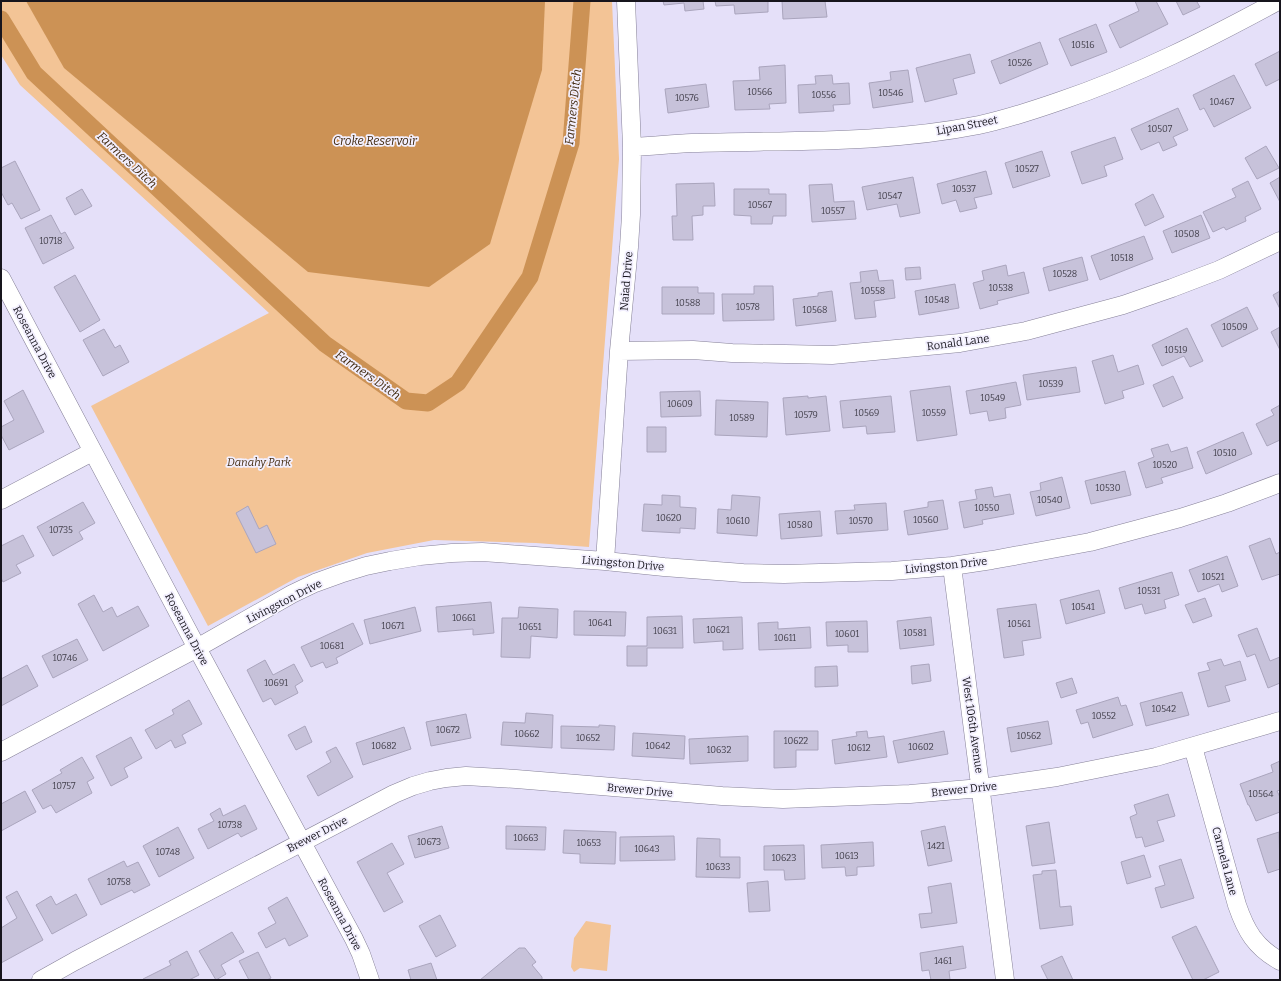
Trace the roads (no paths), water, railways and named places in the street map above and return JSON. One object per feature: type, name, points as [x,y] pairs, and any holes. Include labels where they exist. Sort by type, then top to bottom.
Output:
[{"type":"street","name":"Naiad Drive","points":[[605,561],[619,351],[629,247],[632,147],[626,1]]},
{"type":"street","name":"Lipan Street","points":[[632,147],[691,143],[822,141],[888,138],[981,125],[1036,110],[1097,89],[1178,53],[1278,1]]},
{"type":"street","name":"Ronald Lane","points":[[619,351],[693,350],[732,353],[832,355],[960,343],[1026,331],[1123,305],[1220,270],[1280,241]]},
{"type":"street","name":"Roseanna Drive","points":[[1,278],[92,452],[354,939],[370,980]]},
{"type":"street","points":[[1,500],[92,452]]},
{"type":"street","name":"Livingston Drive","points":[[1,752],[197,648],[292,594],[315,583],[366,566],[420,556],[445,553],[482,552],[743,573],[784,574],[892,571],[952,566],[1090,542],[1180,518],[1227,503],[1280,483]]},
{"type":"street","name":"West 106th Avenue","points":[[952,566],[1005,980]]},
{"type":"street","name":"Brewer Drive","points":[[41,980],[394,794],[413,786],[446,778],[466,776],[516,779],[714,796],[783,799],[910,794],[981,788],[1057,777],[1156,757],[1280,720]]},
{"type":"street","name":"Carmela Lane","points":[[1193,747],[1242,921],[1255,942],[1269,955],[1280,961]]},
{"type":"water","name":"Croke Reservoir","points":[[26,1],[545,1],[542,70],[490,244],[429,287],[308,272],[64,68]]},
{"type":"waterway","name":"Farmers Ditch","points":[[1,19],[34,73],[325,344],[406,401],[428,403],[458,383],[530,277],[571,143],[582,1]]},
{"type":"park label","name":"Danahy Park","points":[[259,462]]}]
